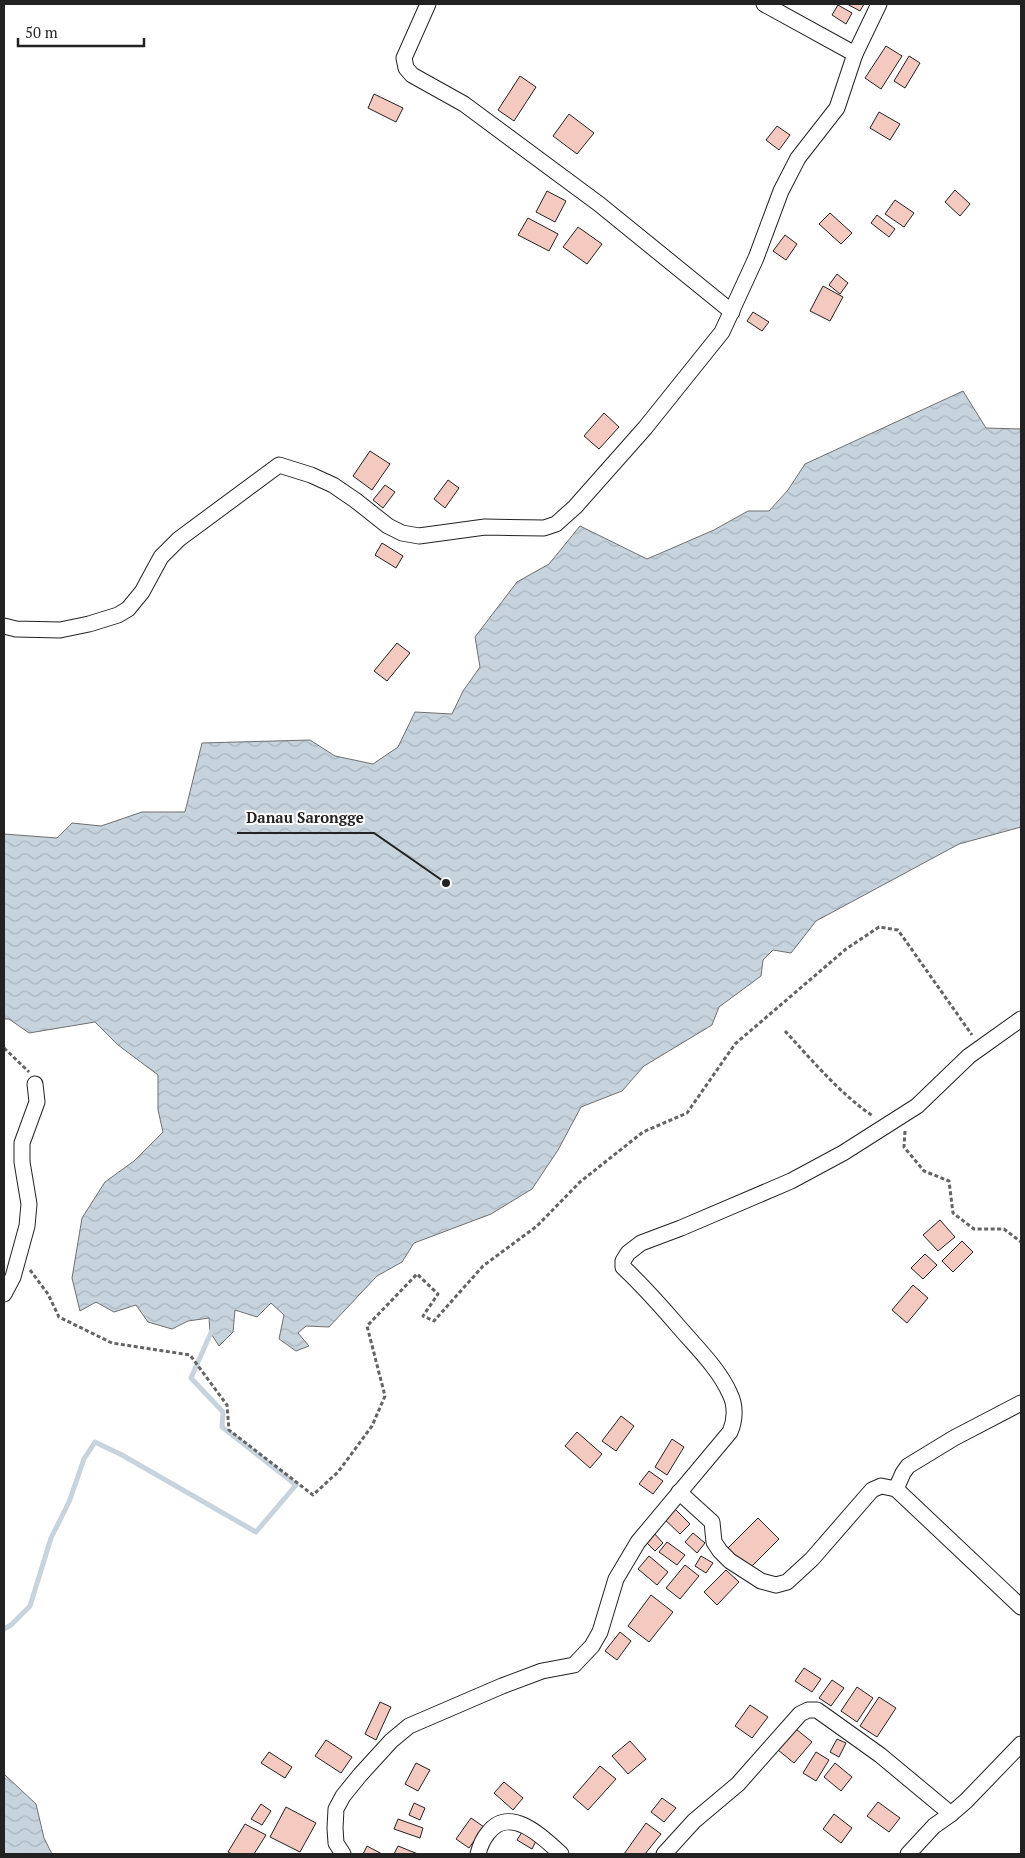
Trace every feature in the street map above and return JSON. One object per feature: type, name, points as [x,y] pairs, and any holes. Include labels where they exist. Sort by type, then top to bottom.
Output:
[{"type":"street","points":[[428,4],[404,58],[406,68],[412,75],[464,104],[599,204],[732,312]]},
{"type":"street","points":[[764,4],[855,54]]},
{"type":"street","points":[[4,626],[16,629],[60,630],[89,624],[128,609],[142,592],[161,558],[179,539],[279,465],[333,485],[388,526],[402,533],[419,536],[484,526],[544,528],[556,524],[581,500],[651,420],[722,332],[756,258],[781,191],[798,158],[837,108],[855,54],[879,4]]},
{"type":"street","points":[[343,1854],[336,1843],[336,1809],[343,1796],[391,1741],[409,1726],[502,1686],[542,1671],[574,1665],[592,1646],[600,1632],[616,1579],[629,1556],[644,1534],[730,1432],[734,1415],[731,1396],[712,1365],[650,1294],[623,1267],[623,1261],[628,1253],[642,1243],[791,1181],[843,1153],[917,1106],[957,1066],[1021,1019]]},
{"type":"street","points":[[4,1294],[13,1277],[27,1226],[29,1204],[22,1162],[22,1143],[36,1102],[36,1084]]},
{"type":"street","points":[[896,1489],[908,1466],[954,1438],[1021,1403]]},
{"type":"street","points":[[679,1492],[712,1522],[714,1542],[720,1552],[730,1561],[761,1581],[776,1585],[787,1582],[812,1558],[872,1490],[881,1486],[896,1489],[1021,1606]]},
{"type":"street","points":[[664,1854],[694,1820],[738,1784],[800,1714],[808,1710],[817,1710],[880,1755],[951,1814]]},
{"type":"street","points":[[908,1854],[934,1826],[951,1814],[1021,1744]]},
{"type":"street","points":[[478,1854],[490,1830],[506,1821],[516,1822],[526,1827],[546,1840],[562,1854]]},
{"type":"path","points":[[19,1256],[48,1294],[59,1317],[112,1343],[190,1354],[227,1404],[229,1430],[313,1495],[338,1472],[372,1426],[385,1396],[367,1326],[417,1274],[438,1294],[423,1316],[434,1321],[483,1266],[538,1226],[580,1182],[643,1132],[687,1113],[735,1044],[846,949],[879,927],[898,930],[981,1047]]},
{"type":"path","points":[[785,1031],[859,1107],[885,1126]]},
{"type":"path","points":[[4,1048],[28,1069],[36,1084]]},
{"type":"path","points":[[906,1113],[904,1147],[924,1171],[949,1181],[953,1213],[974,1229],[1004,1229],[1021,1242]]},
{"type":"water","points":[[963,391],[986,428],[1021,429],[1021,827],[959,844],[816,921],[791,953],[773,950],[763,960],[761,976],[719,1007],[712,1025],[644,1066],[622,1091],[581,1107],[558,1150],[532,1189],[491,1214],[414,1243],[402,1262],[377,1276],[329,1327],[306,1326],[298,1333],[309,1346],[296,1351],[279,1339],[284,1315],[271,1303],[257,1317],[235,1310],[233,1332],[219,1346],[210,1332],[209,1318],[188,1321],[172,1329],[148,1322],[136,1305],[114,1312],[96,1302],[80,1311],[72,1278],[82,1218],[105,1182],[134,1161],[163,1132],[158,1110],[158,1075],[118,1045],[95,1022],[29,1033],[9,1019],[4,1019],[4,834],[57,838],[72,823],[101,826],[142,812],[185,812],[202,743],[310,740],[335,756],[373,764],[398,747],[415,712],[452,714],[463,691],[480,667],[475,637],[517,582],[549,564],[580,526],[647,559],[714,530],[748,511],[769,511],[788,490],[805,464]]},
{"type":"water","points":[[4,1774],[36,1804],[44,1838],[52,1854],[4,1854]]},
{"type":"building","points":[[847,4],[864,4],[860,11]]},
{"type":"building","points":[[838,5],[852,13],[846,24],[832,15]]},
{"type":"building","points":[[886,46],[902,56],[881,89],[865,78]]},
{"type":"building","points":[[909,56],[920,63],[905,88],[894,81]]},
{"type":"building","points":[[520,76],[536,87],[514,121],[498,110]]},
{"type":"building","points":[[374,94],[403,108],[396,122],[368,108]]},
{"type":"building","points":[[879,112],[900,124],[890,140],[870,128]]},
{"type":"building","points":[[569,114],[594,133],[577,154],[553,136]]},
{"type":"building","points":[[777,126],[790,135],[779,150],[766,140]]},
{"type":"building","points":[[955,190],[970,204],[960,216],[945,202]]},
{"type":"building","points":[[547,191],[566,201],[555,222],[536,212]]},
{"type":"building","points":[[895,200],[914,213],[904,227],[885,214]]},
{"type":"building","points":[[830,213],[852,233],[841,244],[819,224]]},
{"type":"building","points":[[877,215],[895,229],[889,237],[871,223]]},
{"type":"building","points":[[528,218],[558,234],[549,251],[518,235]]},
{"type":"building","points":[[578,227],[602,244],[587,264],[563,247]]},
{"type":"building","points":[[785,235],[797,244],[786,260],[773,251]]},
{"type":"building","points":[[837,274],[848,283],[840,294],[829,285]]},
{"type":"building","points":[[823,286],[843,297],[830,321],[810,311]]},
{"type":"building","points":[[753,312],[769,322],[762,331],[747,321]]},
{"type":"building","points":[[604,413],[619,427],[599,449],[584,436]]},
{"type":"building","points":[[370,451],[390,464],[372,490],[353,476]]},
{"type":"building","points":[[448,480],[459,488],[445,508],[434,499]]},
{"type":"building","points":[[385,485],[395,492],[383,508],[373,500]]},
{"type":"building","points":[[382,543],[403,556],[396,568],[375,555]]},
{"type":"building","points":[[397,643],[410,653],[387,681],[374,671]]},
{"type":"building","points":[[940,1220],[955,1237],[938,1251],[923,1235]]},
{"type":"building","points":[[962,1241],[973,1252],[953,1272],[942,1261]]},
{"type":"building","points":[[925,1254],[937,1265],[923,1279],[911,1268]]},
{"type":"building","points":[[913,1285],[928,1298],[907,1323],[892,1310]]},
{"type":"building","points":[[621,1416],[634,1426],[616,1451],[602,1441]]},
{"type":"building","points":[[577,1432],[602,1454],[590,1468],[565,1446]]},
{"type":"building","points":[[672,1439],[684,1447],[667,1475],[655,1467]]},
{"type":"building","points":[[649,1471],[663,1481],[653,1494],[639,1484]]},
{"type":"building","points":[[673,1507],[690,1524],[680,1534],[663,1518]]},
{"type":"building","points":[[758,1518],[779,1539],[749,1569],[728,1548]]},
{"type":"building","points":[[653,1532],[663,1543],[655,1551],[644,1540]]},
{"type":"building","points":[[693,1533],[705,1543],[697,1553],[685,1542]]},
{"type":"building","points":[[667,1542],[685,1555],[677,1565],[659,1552]]},
{"type":"building","points":[[649,1556],[668,1572],[657,1585],[638,1569]]},
{"type":"building","points":[[701,1556],[713,1563],[706,1573],[695,1566]]},
{"type":"building","points":[[685,1565],[699,1576],[680,1599],[666,1588]]},
{"type":"building","points":[[726,1570],[739,1582],[717,1605],[704,1592]]},
{"type":"building","points":[[651,1595],[673,1612],[649,1642],[628,1626]]},
{"type":"building","points":[[620,1632],[631,1641],[617,1660],[605,1651]]},
{"type":"building","points":[[804,1668],[821,1679],[812,1692],[795,1681]]},
{"type":"building","points":[[832,1680],[844,1688],[831,1706],[819,1698]]},
{"type":"building","points":[[857,1687],[873,1698],[857,1722],[841,1711]]},
{"type":"building","points":[[879,1697],[896,1708],[877,1737],[860,1726]]},
{"type":"building","points":[[380,1702],[391,1707],[376,1740],[365,1734]]},
{"type":"building","points":[[750,1705],[768,1717],[752,1738],[735,1726]]},
{"type":"building","points":[[796,1729],[812,1742],[794,1763],[778,1750]]},
{"type":"building","points":[[837,1739],[846,1743],[839,1757],[830,1752]]},
{"type":"building","points":[[326,1740],[352,1757],[341,1773],[315,1756]]},
{"type":"building","points":[[630,1741],[646,1759],[628,1774],[612,1756]]},
{"type":"building","points":[[269,1752],[292,1767],[285,1778],[261,1763]]},
{"type":"building","points":[[816,1752],[829,1760],[816,1781],[803,1773]]},
{"type":"building","points":[[416,1763],[430,1770],[418,1791],[405,1784]]},
{"type":"building","points":[[835,1763],[852,1777],[841,1791],[824,1777]]},
{"type":"building","points":[[600,1766],[616,1779],[588,1810],[573,1797]]},
{"type":"building","points":[[504,1782],[523,1798],[513,1810],[494,1793]]},
{"type":"building","points":[[662,1798],[676,1808],[664,1822],[651,1812]]},
{"type":"building","points":[[878,1802],[900,1818],[889,1832],[867,1816]]},
{"type":"building","points":[[414,1803],[425,1808],[420,1820],[409,1815]]},
{"type":"building","points":[[261,1804],[271,1811],[262,1825],[251,1819]]},
{"type":"building","points":[[286,1807],[316,1823],[300,1852],[270,1837]]},
{"type":"building","points":[[834,1814],[852,1828],[841,1843],[823,1829]]},
{"type":"building","points":[[471,1818],[484,1827],[469,1848],[456,1839]]},
{"type":"building","points":[[398,1819],[423,1828],[420,1838],[394,1829]]},
{"type":"building","points":[[646,1823],[661,1834],[645,1854],[624,1854]]},
{"type":"building","points":[[245,1824],[266,1835],[254,1854],[232,1854],[228,1852]]},
{"type":"building","points":[[522,1832],[536,1841],[532,1849],[517,1840]]},
{"type":"building","points":[[367,1846],[382,1854],[363,1854]]},
{"type":"building","points":[[398,1846],[418,1854],[394,1854]]},
{"type":"waterway","points":[[4,1629],[11,1625],[30,1606],[51,1538],[69,1502],[84,1459],[95,1442],[122,1455],[256,1532],[296,1485],[222,1427],[223,1412],[191,1378],[213,1328]]},
{"type":"place","name":"Danau Sarongge","points":[[446,883]]}]
